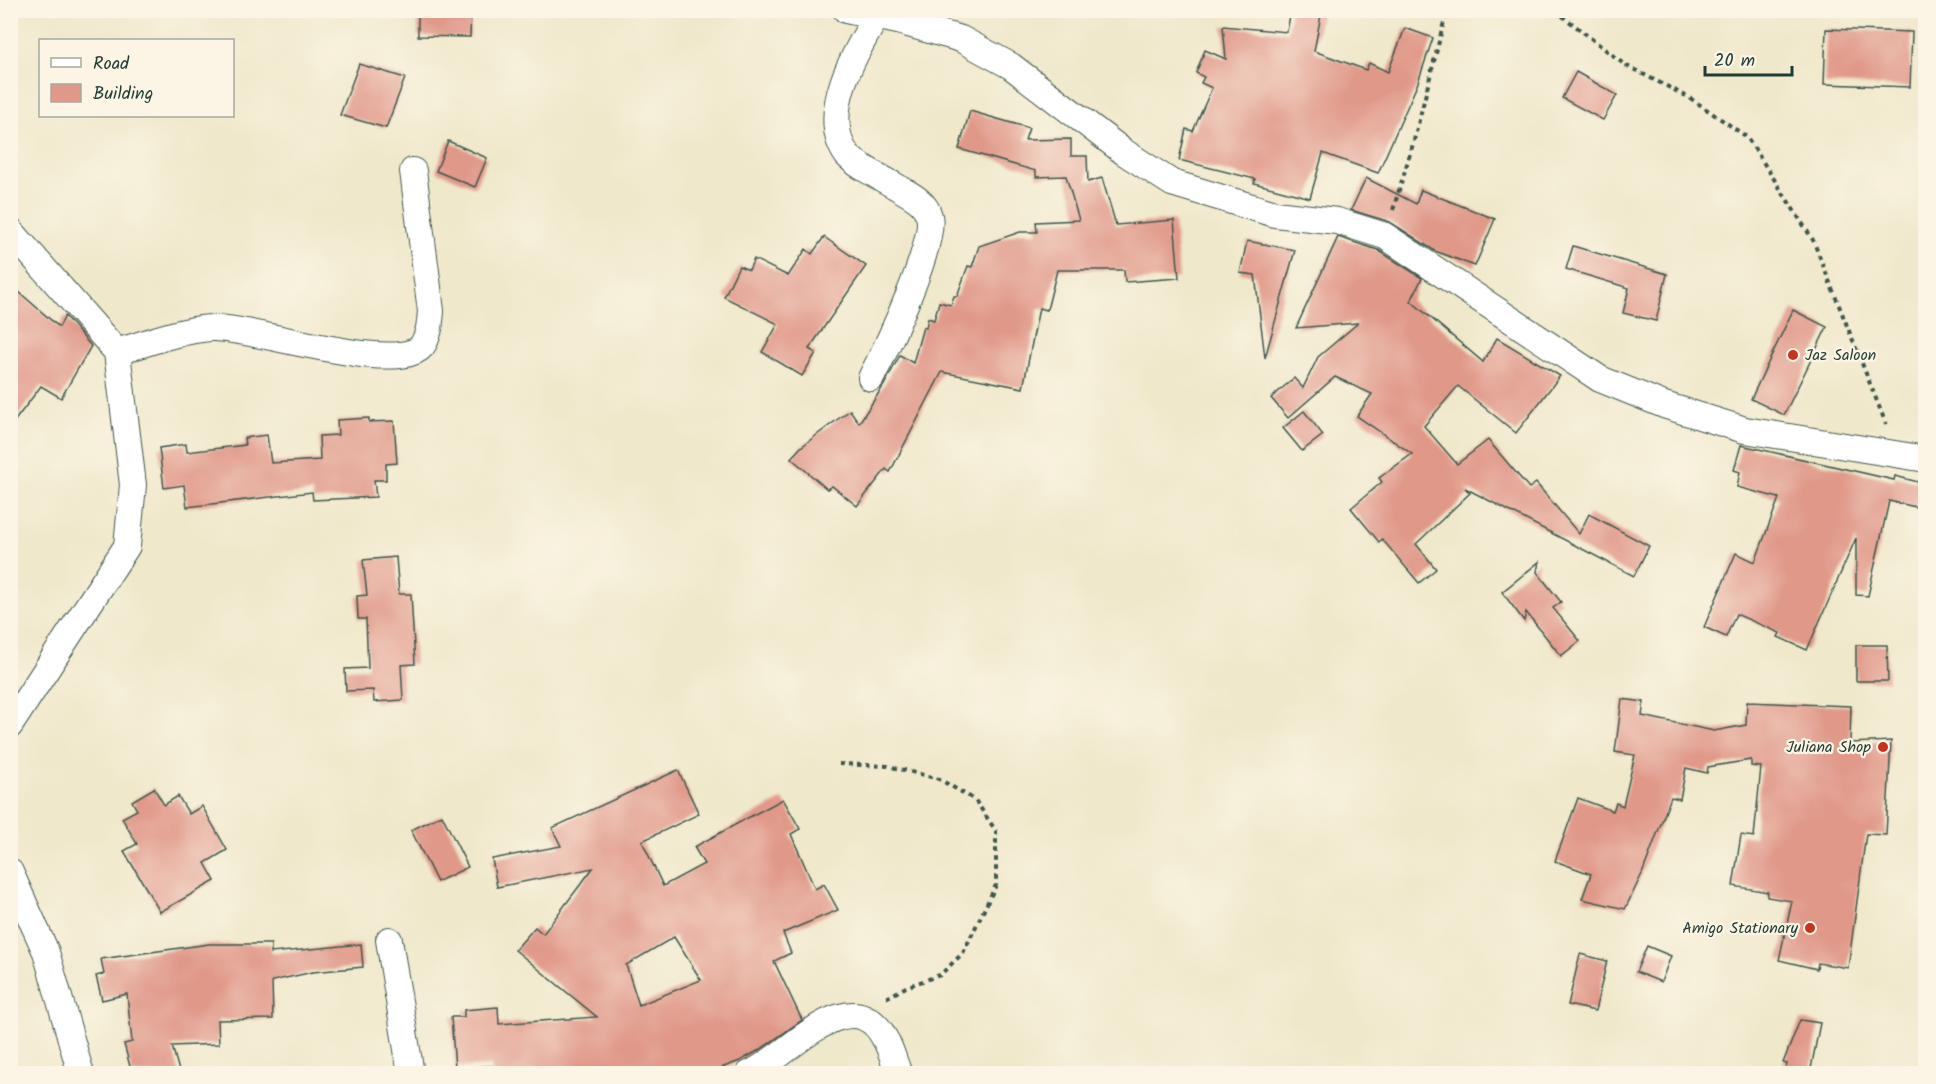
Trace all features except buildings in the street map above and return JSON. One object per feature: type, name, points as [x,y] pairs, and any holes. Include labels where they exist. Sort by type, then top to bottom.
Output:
[{"type":"street","points":[[846,10],[961,39],[1011,66],[1124,152],[1172,183],[1275,214],[1338,221],[1385,236],[1600,379],[1664,405],[1745,430],[1926,459]]},
{"type":"street","points":[[871,378],[901,317],[928,236],[930,217],[921,201],[848,156],[836,133],[842,84],[877,16]]},
{"type":"street","points":[[117,352],[160,339],[211,328],[345,352],[406,356],[421,347],[429,332],[431,311],[413,171]]},
{"type":"street","points":[[10,230],[117,352],[133,485],[127,546],[10,725]]},
{"type":"street","points":[[10,872],[46,952],[81,1074]]},
{"type":"street","points":[[389,940],[411,1074]]},
{"type":"street","points":[[749,1074],[821,1025],[846,1014],[865,1016],[885,1038],[899,1074]]},
{"type":"path","points":[[1385,236],[1413,144],[1447,10]]},
{"type":"path","points":[[1555,10],[1626,65],[1690,98],[1747,137],[1814,240],[1897,454]]},
{"type":"path","points":[[839,764],[888,766],[939,779],[975,800],[996,831],[996,885],[963,953],[940,975],[906,987],[884,1000],[865,1016]]},
{"type":"place","name":"Jaz Saloon","points":[[1793,355]]},
{"type":"place","name":"Juliana Shop","points":[[1883,747]]},
{"type":"place","name":"Amigo Stationary","points":[[1810,928]]}]
